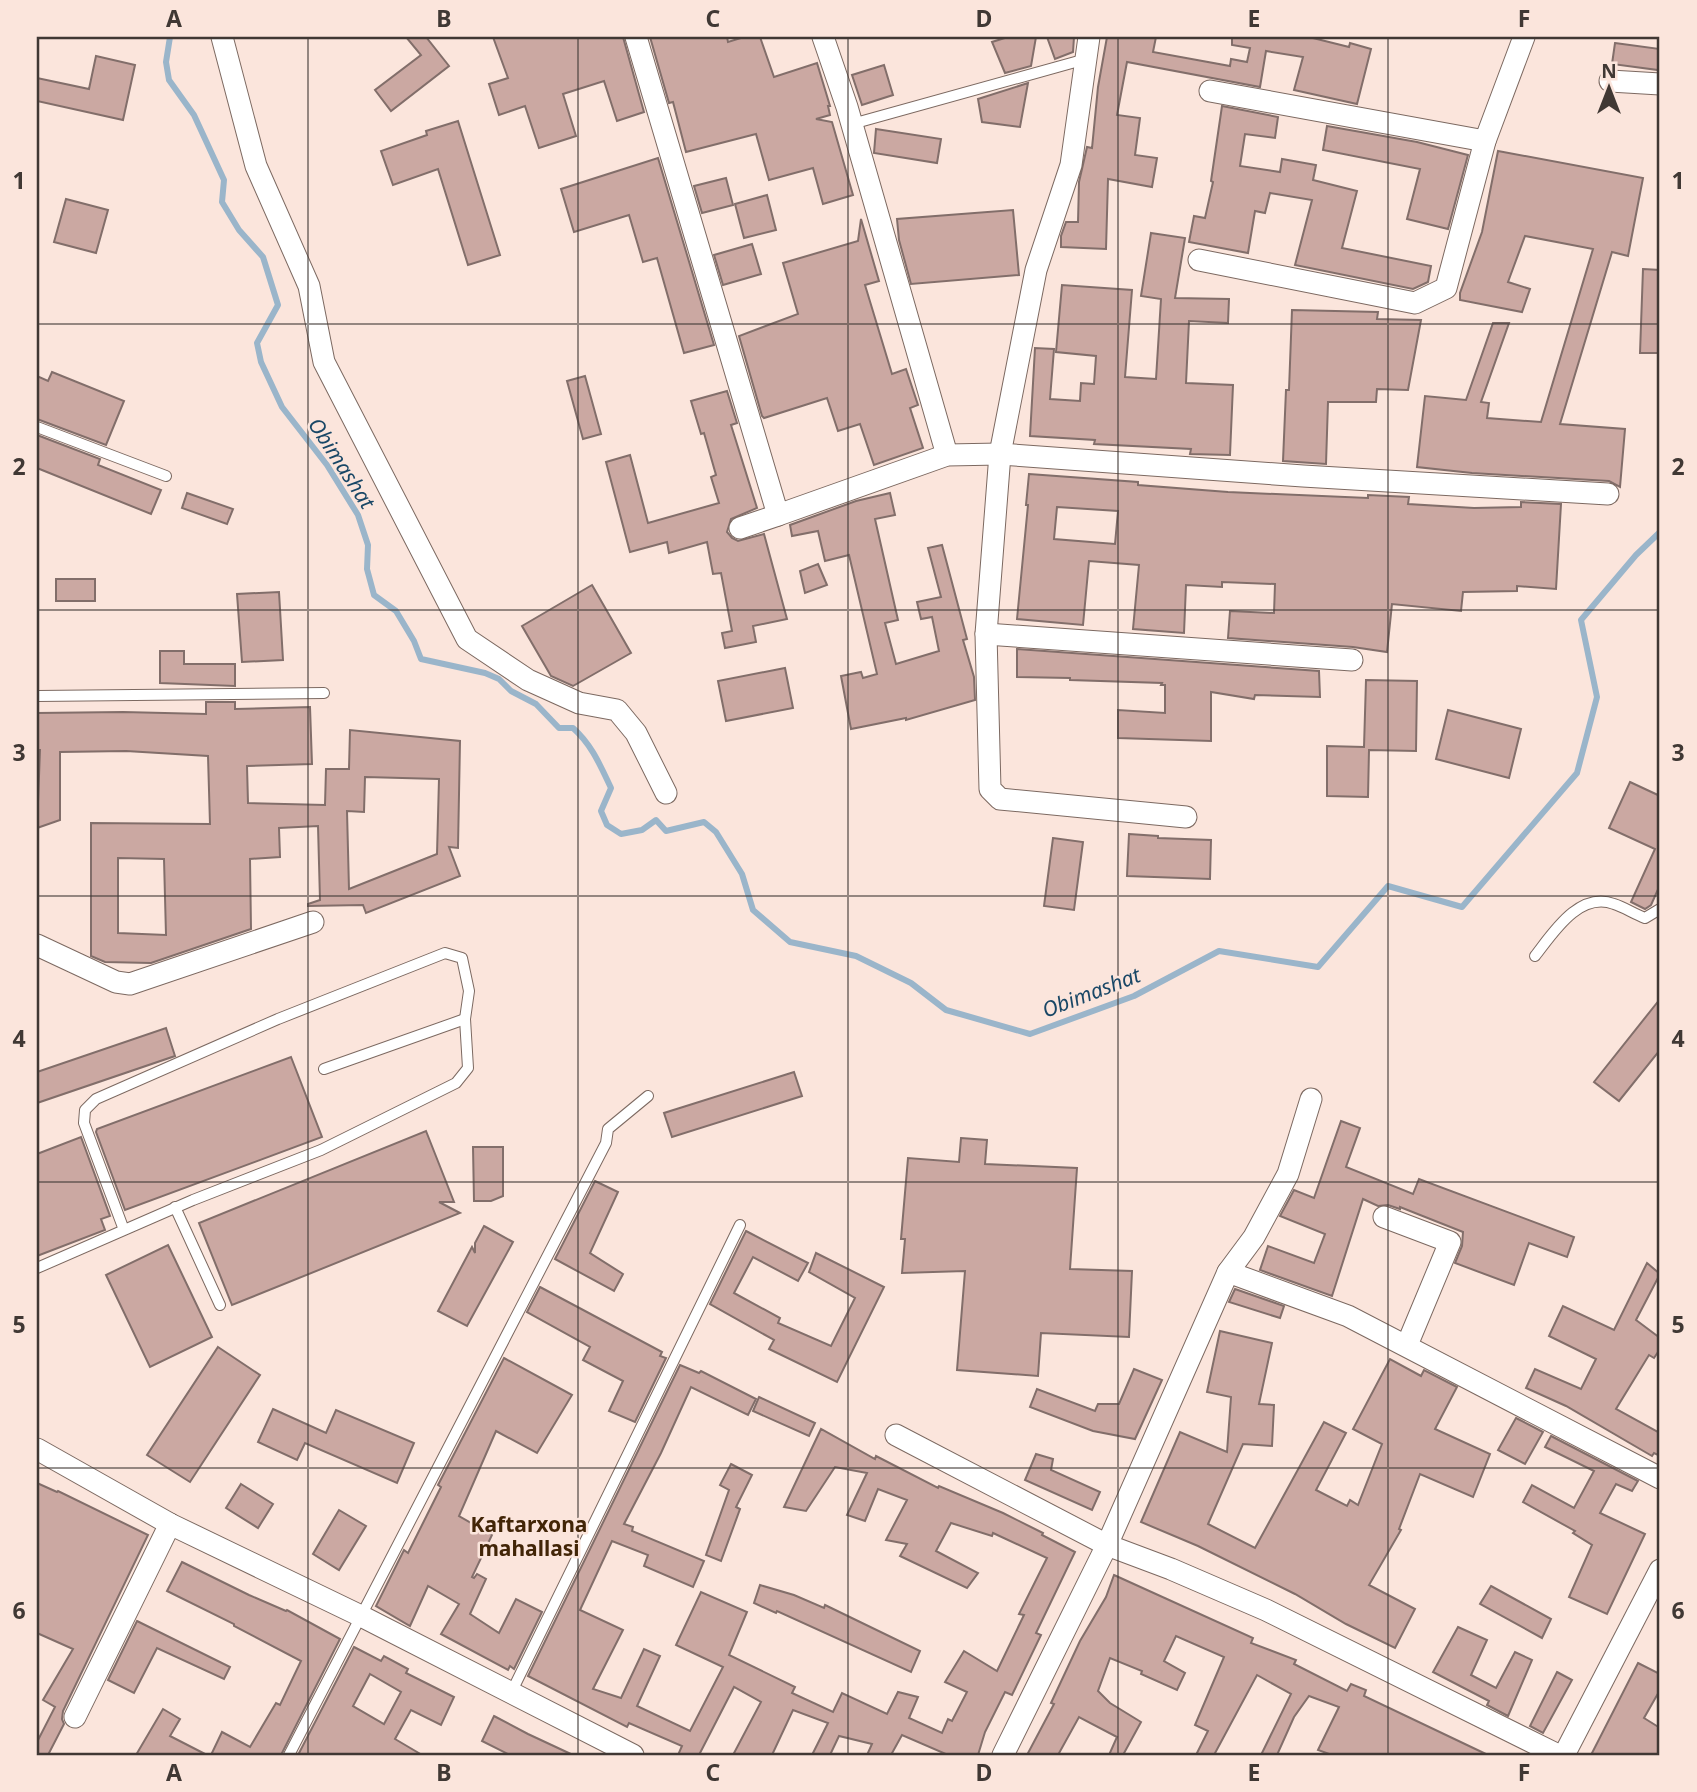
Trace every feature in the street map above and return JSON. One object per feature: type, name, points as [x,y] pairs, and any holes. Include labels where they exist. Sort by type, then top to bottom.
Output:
[{"type":"street","points":[[222,37],[256,166],[309,286],[324,362],[467,639],[528,680],[579,703],[617,710],[636,733],[666,793]]},
{"type":"street","points":[[636,37],[778,515]]},
{"type":"street","points":[[823,37],[852,124],[947,455]]},
{"type":"street","points":[[1089,37],[1071,165],[1036,270],[1000,454],[986,634],[990,789],[1000,799],[1186,817]]},
{"type":"street","points":[[1199,260],[1415,303],[1446,288],[1485,141],[1524,37]]},
{"type":"street","points":[[1610,81],[1660,84]]},
{"type":"street","points":[[1210,91],[1485,141]]},
{"type":"street","points":[[740,528],[947,455],[1000,454],[1608,494]]},
{"type":"street","points":[[986,634],[1352,660]]},
{"type":"street","points":[[37,945],[116,982],[130,984],[313,922]]},
{"type":"street","points":[[1003,1755],[1107,1545],[1228,1272],[1254,1237],[1288,1174],[1311,1099]]},
{"type":"street","points":[[1384,1217],[1450,1242],[1407,1345]]},
{"type":"street","points":[[1228,1272],[1348,1316],[1660,1478]]},
{"type":"street","points":[[896,1435],[1107,1545],[1171,1569],[1266,1611],[1558,1755]]},
{"type":"street","points":[[37,1449],[170,1524],[363,1617],[628,1754]]},
{"type":"street","points":[[75,1717],[170,1524]]},
{"type":"street","points":[[1564,1755],[1660,1570]]},
{"type":"lane","points":[[852,124],[1086,59]]},
{"type":"lane","points":[[37,427],[166,476]]},
{"type":"lane","points":[[37,696],[324,693]]},
{"type":"lane","points":[[1535,956],[1568,915],[1594,902],[1613,903],[1645,918],[1660,909]]},
{"type":"lane","points":[[37,1268],[175,1208],[321,1150],[456,1083],[468,1068],[465,1019],[469,991],[462,958],[445,953],[278,1019],[96,1099],[85,1110],[84,1123],[124,1230]]},
{"type":"lane","points":[[324,1069],[465,1019]]},
{"type":"lane","points":[[289,1755],[363,1617],[600,1155],[606,1143],[608,1129],[648,1096]]},
{"type":"lane","points":[[175,1208],[220,1305]]},
{"type":"lane","points":[[511,1693],[740,1224]]},
{"type":"building","points":[[406,37],[426,37],[449,66],[391,111],[375,90],[421,55]]},
{"type":"building","points":[[493,37],[623,37],[644,112],[617,121],[604,81],[563,94],[576,136],[539,148],[525,106],[499,115],[489,84],[508,78]]},
{"type":"building","points":[[650,37],[727,37],[728,42],[744,37],[760,37],[774,77],[817,63],[830,106],[830,115],[816,119],[832,122],[853,195],[823,204],[813,168],[769,180],[756,134],[686,152],[673,102],[669,103]]},
{"type":"building","points":[[1008,37],[1036,37],[1031,66],[1005,73],[992,42]]},
{"type":"building","points":[[1047,37],[1074,37],[1073,52],[1055,59]]},
{"type":"building","points":[[1107,37],[1156,37],[1153,52],[1230,66],[1231,59],[1247,62],[1250,48],[1232,45],[1232,37],[1309,37],[1349,47],[1350,43],[1371,49],[1357,104],[1294,90],[1303,57],[1266,51],[1260,87],[1127,62],[1117,115],[1140,118],[1135,155],[1157,158],[1152,187],[1108,179],[1106,249],[1061,247],[1061,236],[1066,222],[1078,222],[1079,182],[1087,147],[1092,148],[1098,87]]},
{"type":"building","points":[[1615,43],[1660,49],[1658,70],[1612,64]]},
{"type":"building","points":[[96,56],[135,65],[123,120],[37,101],[37,78],[89,89]]},
{"type":"building","points":[[884,65],[893,95],[862,105],[852,75]]},
{"type":"building","points":[[1028,83],[1020,127],[982,122],[978,99]]},
{"type":"building","points":[[1222,106],[1278,117],[1275,138],[1245,134],[1240,166],[1280,172],[1282,159],[1316,165],[1313,180],[1357,191],[1342,248],[1431,266],[1428,282],[1413,289],[1295,265],[1312,200],[1270,193],[1265,213],[1255,211],[1248,253],[1189,242],[1194,216],[1205,218],[1213,182],[1211,181]]},
{"type":"building","points":[[458,121],[500,255],[468,265],[438,169],[393,185],[381,151],[427,135],[426,131]]},
{"type":"building","points":[[1327,126],[1417,142],[1468,155],[1448,229],[1407,219],[1420,169],[1323,150]]},
{"type":"building","points":[[876,129],[941,139],[937,163],[874,153]]},
{"type":"building","points":[[1498,151],[1643,178],[1628,256],[1612,252],[1560,424],[1625,429],[1620,487],[1609,481],[1417,467],[1425,396],[1466,400],[1493,323],[1509,323],[1481,402],[1489,403],[1487,418],[1541,422],[1593,249],[1525,236],[1508,282],[1530,289],[1522,312],[1460,300],[1460,293],[1482,232]]},
{"type":"building","points":[[658,158],[714,345],[684,353],[657,258],[643,262],[629,215],[574,232],[561,189]]},
{"type":"building","points":[[726,178],[733,205],[702,213],[694,186]]},
{"type":"building","points":[[767,195],[776,230],[744,238],[735,204]]},
{"type":"building","points":[[66,199],[108,210],[96,253],[54,242]]},
{"type":"building","points":[[1013,210],[1019,275],[911,284],[899,240],[897,219]]},
{"type":"building","points":[[861,219],[879,281],[865,285],[892,374],[906,369],[918,405],[910,408],[923,448],[874,465],[860,424],[838,431],[827,398],[764,418],[739,336],[798,314],[783,263],[858,241]]},
{"type":"building","points":[[1151,233],[1185,238],[1175,298],[1229,299],[1228,323],[1189,321],[1186,383],[1233,385],[1230,455],[1190,454],[1191,449],[1094,444],[1095,440],[1030,436],[1035,348],[1054,349],[1050,399],[1080,401],[1081,383],[1094,384],[1096,356],[1056,352],[1062,285],[1132,290],[1125,377],[1156,379],[1161,299],[1141,296]]},
{"type":"building","points":[[752,244],[761,274],[723,285],[714,255]]},
{"type":"building","points":[[1643,269],[1660,270],[1660,353],[1640,353]]},
{"type":"building","points":[[1292,310],[1378,312],[1377,319],[1421,320],[1408,390],[1377,389],[1376,402],[1328,402],[1326,464],[1283,461]]},
{"type":"building","points":[[52,372],[124,401],[106,445],[37,419],[37,376],[48,381]]},
{"type":"building","points":[[585,376],[601,434],[583,439],[567,381]]},
{"type":"building","points":[[727,391],[737,423],[731,425],[757,508],[731,519],[727,532],[738,541],[764,534],[787,619],[753,626],[756,642],[725,648],[722,633],[732,631],[721,573],[713,574],[707,542],[669,553],[667,542],[630,552],[606,462],[630,455],[648,523],[719,503],[711,477],[716,475],[691,401]]},
{"type":"building","points":[[37,435],[100,459],[98,465],[161,490],[151,514],[37,468]]},
{"type":"building","points":[[1029,474],[1228,492],[1368,498],[1368,495],[1409,497],[1408,504],[1474,508],[1521,507],[1521,502],[1561,504],[1556,589],[1517,586],[1517,591],[1463,592],[1461,611],[1392,604],[1387,652],[1228,638],[1230,611],[1274,613],[1275,584],[1222,582],[1222,587],[1186,585],[1184,633],[1133,629],[1139,565],[1089,561],[1083,625],[1017,619]],"holes":[[[1057,507],[1118,511],[1115,544],[1054,539]]]},
{"type":"building","points":[[187,493],[233,509],[227,524],[182,508]]},
{"type":"building","points":[[890,493],[895,515],[875,519],[898,620],[885,623],[896,664],[939,651],[932,617],[921,619],[917,602],[941,597],[928,548],[942,545],[967,639],[963,640],[974,677],[975,700],[906,720],[851,729],[841,676],[861,672],[863,678],[877,674],[849,555],[825,561],[818,531],[792,536],[790,525],[856,501]]},
{"type":"building","points":[[818,564],[827,585],[805,593],[800,571]]},
{"type":"building","points":[[56,579],[95,579],[95,601],[56,601]]},
{"type":"building","points":[[592,585],[631,653],[573,686],[551,676],[522,626]]},
{"type":"building","points":[[279,592],[283,660],[242,662],[237,594]]},
{"type":"building","points":[[1017,649],[1319,671],[1320,697],[1255,695],[1254,699],[1211,692],[1211,741],[1118,738],[1118,710],[1165,713],[1165,685],[1017,677]]},
{"type":"building","points":[[160,651],[184,651],[184,664],[235,664],[235,686],[160,683]]},
{"type":"building","points":[[785,668],[793,708],[726,721],[718,681]]},
{"type":"building","points":[[1366,680],[1417,681],[1416,751],[1369,750],[1368,797],[1327,796],[1327,746],[1364,747]]},
{"type":"building","points":[[206,702],[235,702],[235,709],[310,707],[312,764],[247,766],[248,803],[325,805],[326,769],[349,769],[350,730],[460,741],[458,848],[449,847],[460,876],[366,913],[363,905],[308,906],[320,900],[318,826],[279,828],[280,857],[250,859],[251,929],[151,963],[105,962],[91,956],[91,823],[210,824],[208,756],[126,751],[60,752],[60,820],[37,828],[40,750],[37,750],[37,713],[206,714]],"holes":[[[365,777],[439,779],[437,854],[349,889],[347,811],[364,812]],[[118,858],[164,859],[166,935],[118,933]]]},
{"type":"building","points":[[1448,710],[1521,729],[1509,778],[1436,759]]},
{"type":"building","points":[[1630,782],[1660,796],[1660,885],[1651,905],[1645,909],[1631,902],[1655,849],[1609,828]]},
{"type":"building","points":[[1129,834],[1211,840],[1210,879],[1127,876]]},
{"type":"building","points":[[1053,838],[1083,842],[1074,910],[1044,906]]},
{"type":"building","points":[[1660,999],[1660,1050],[1619,1101],[1594,1082]]},
{"type":"building","points":[[166,1028],[175,1056],[37,1103],[37,1072]]},
{"type":"building","points":[[291,1057],[322,1137],[125,1210],[97,1129]]},
{"type":"building","points":[[794,1072],[802,1096],[672,1137],[664,1113]]},
{"type":"building","points":[[1341,1121],[1360,1128],[1346,1167],[1413,1194],[1419,1179],[1574,1237],[1567,1257],[1529,1243],[1514,1285],[1455,1263],[1462,1246],[1463,1232],[1400,1207],[1378,1206],[1363,1199],[1332,1296],[1260,1270],[1268,1246],[1314,1263],[1325,1234],[1280,1216],[1294,1190],[1314,1198]]},
{"type":"building","points":[[426,1131],[454,1202],[439,1202],[460,1213],[232,1305],[199,1223]]},
{"type":"building","points":[[81,1137],[110,1216],[101,1219],[105,1230],[37,1256],[37,1154]]},
{"type":"building","points":[[961,1138],[987,1140],[985,1164],[1077,1168],[1070,1269],[1132,1271],[1129,1337],[1041,1333],[1038,1376],[957,1370],[965,1271],[902,1273],[905,1239],[901,1239],[908,1158],[959,1162]]},
{"type":"building","points":[[473,1147],[503,1147],[503,1196],[491,1201],[474,1201]]},
{"type":"building","points":[[595,1181],[618,1192],[590,1253],[623,1274],[614,1291],[555,1259]]},
{"type":"building","points":[[484,1226],[513,1242],[467,1326],[438,1311],[472,1247],[475,1253],[475,1243]]},
{"type":"building","points":[[746,1231],[808,1263],[798,1281],[753,1257],[734,1293],[780,1318],[778,1323],[831,1346],[855,1298],[809,1272],[816,1253],[884,1287],[837,1382],[769,1349],[774,1340],[710,1304]]},
{"type":"building","points":[[168,1245],[212,1337],[150,1367],[106,1275]]},
{"type":"building","points":[[1647,1263],[1660,1274],[1636,1320],[1660,1338],[1660,1349],[1654,1358],[1649,1355],[1616,1409],[1660,1433],[1660,1456],[1654,1453],[1652,1456],[1566,1406],[1526,1388],[1535,1369],[1581,1389],[1596,1359],[1549,1336],[1563,1306],[1614,1330]]},
{"type":"building","points":[[540,1287],[662,1352],[660,1356],[666,1358],[635,1422],[609,1411],[623,1381],[583,1360],[590,1347],[527,1312]]},
{"type":"building","points":[[1235,1289],[1284,1306],[1280,1318],[1229,1302]]},
{"type":"building","points":[[1220,1331],[1272,1343],[1259,1404],[1274,1405],[1272,1446],[1243,1444],[1208,1524],[1255,1548],[1324,1422],[1346,1433],[1316,1490],[1347,1506],[1350,1500],[1358,1505],[1382,1444],[1353,1429],[1390,1359],[1421,1376],[1424,1370],[1457,1387],[1435,1429],[1490,1454],[1473,1497],[1420,1474],[1399,1529],[1401,1530],[1369,1585],[1415,1609],[1395,1648],[1346,1624],[1295,1594],[1198,1546],[1141,1522],[1180,1432],[1227,1452],[1231,1397],[1207,1392]]},
{"type":"building","points":[[218,1347],[260,1375],[190,1482],[147,1455]]},
{"type":"building","points":[[504,1358],[572,1395],[537,1453],[496,1431],[459,1516],[492,1535],[472,1577],[477,1574],[486,1579],[470,1614],[499,1633],[516,1599],[542,1612],[514,1669],[510,1666],[508,1670],[441,1634],[459,1604],[428,1586],[410,1626],[376,1606],[404,1550],[408,1553],[441,1487],[438,1485]]},
{"type":"building","points":[[680,1365],[699,1373],[701,1371],[756,1399],[748,1415],[691,1387],[624,1524],[633,1527],[632,1531],[704,1561],[693,1587],[644,1566],[648,1555],[612,1541],[580,1610],[623,1630],[593,1689],[621,1698],[644,1649],[660,1656],[637,1706],[690,1731],[723,1667],[676,1645],[701,1592],[747,1612],[729,1655],[795,1687],[792,1693],[833,1712],[842,1693],[887,1714],[898,1692],[918,1697],[909,1718],[942,1733],[948,1719],[952,1721],[967,1692],[945,1682],[964,1651],[997,1671],[1024,1615],[1019,1614],[1047,1558],[993,1533],[992,1536],[951,1523],[936,1551],[978,1573],[967,1588],[900,1556],[907,1544],[886,1540],[907,1500],[878,1489],[865,1521],[847,1515],[867,1473],[835,1467],[806,1511],[784,1507],[821,1429],[875,1459],[876,1456],[938,1488],[939,1486],[1003,1513],[1075,1552],[1036,1633],[1041,1635],[1012,1695],[1005,1692],[985,1732],[978,1755],[948,1755],[902,1735],[891,1755],[867,1755],[872,1744],[839,1736],[830,1755],[812,1755],[828,1723],[793,1710],[772,1755],[733,1755],[761,1702],[734,1687],[699,1755],[678,1755],[682,1746],[629,1723],[627,1727],[528,1676]]},
{"type":"building","points":[[1134,1369],[1162,1380],[1135,1439],[1093,1431],[1030,1407],[1037,1389],[1095,1411],[1098,1404],[1119,1404]]},
{"type":"building","points":[[759,1397],[815,1423],[809,1436],[753,1411]]},
{"type":"building","points":[[273,1409],[326,1433],[336,1410],[414,1443],[397,1483],[305,1443],[297,1460],[258,1442]]},
{"type":"building","points":[[1516,1418],[1543,1432],[1525,1464],[1498,1450]]},
{"type":"building","points":[[1551,1436],[1638,1481],[1632,1491],[1616,1484],[1600,1513],[1645,1534],[1607,1614],[1569,1597],[1592,1545],[1573,1533],[1575,1531],[1523,1502],[1532,1485],[1574,1508],[1594,1471],[1545,1447]]},
{"type":"building","points":[[1036,1454],[1053,1459],[1051,1470],[1100,1492],[1092,1510],[1025,1480]]},
{"type":"building","points":[[731,1464],[752,1475],[736,1507],[740,1509],[721,1561],[706,1555],[729,1490],[720,1485]]},
{"type":"building","points":[[37,1483],[148,1535],[63,1711],[64,1724],[48,1755],[37,1755],[37,1742],[55,1707],[43,1700],[73,1649],[37,1633]]},
{"type":"building","points":[[241,1484],[273,1504],[258,1528],[226,1508]]},
{"type":"building","points":[[339,1510],[366,1526],[339,1570],[313,1554]]},
{"type":"building","points":[[182,1562],[249,1595],[287,1610],[340,1639],[281,1755],[211,1755],[222,1732],[250,1747],[276,1703],[280,1705],[301,1661],[167,1591]]},
{"type":"building","points":[[1114,1575],[1253,1638],[1251,1643],[1296,1660],[1294,1664],[1347,1691],[1351,1684],[1366,1690],[1364,1696],[1488,1755],[1332,1755],[1318,1750],[1339,1707],[1309,1696],[1294,1717],[1277,1755],[1261,1755],[1291,1694],[1257,1675],[1214,1755],[1196,1755],[1208,1731],[1195,1725],[1224,1657],[1176,1636],[1164,1661],[1185,1673],[1177,1690],[1110,1658],[1098,1691],[1110,1703],[1141,1722],[1123,1755],[1109,1755],[1117,1737],[1079,1717],[1058,1755],[1027,1755],[1054,1704],[1051,1703],[1080,1641],[1106,1597]]},
{"type":"building","points":[[760,1585],[824,1608],[825,1605],[920,1651],[911,1672],[754,1603]]},
{"type":"building","points":[[1491,1586],[1551,1619],[1542,1638],[1480,1604]]},
{"type":"building","points":[[137,1621],[230,1667],[224,1679],[157,1648],[134,1693],[108,1680]]},
{"type":"building","points":[[1458,1627],[1487,1640],[1471,1675],[1496,1688],[1515,1652],[1532,1660],[1508,1716],[1487,1705],[1489,1701],[1433,1672]]},
{"type":"building","points":[[354,1647],[381,1661],[384,1656],[408,1669],[406,1673],[454,1697],[441,1725],[411,1710],[395,1739],[422,1755],[298,1755]],"holes":[[[370,1674],[401,1692],[384,1724],[353,1706]]]},
{"type":"building","points":[[1638,1663],[1660,1674],[1660,1690],[1644,1718],[1660,1728],[1660,1755],[1591,1755]]},
{"type":"building","points":[[1557,1672],[1572,1680],[1543,1733],[1530,1726]]},
{"type":"building","points":[[163,1709],[180,1719],[170,1736],[207,1755],[136,1755]]},
{"type":"building","points":[[494,1716],[573,1755],[510,1755],[482,1741]]},
{"type":"waterway","name":"Obimashat","points":[[170,37],[166,62],[169,80],[194,115],[224,180],[222,202],[239,230],[263,257],[278,305],[257,343],[261,362],[282,407],[327,465],[358,515],[368,545],[367,569],[374,595],[396,611],[414,641],[421,659],[485,673],[499,679],[511,691],[536,704],[559,728],[573,728],[590,748],[611,788],[601,811],[607,825],[621,834],[642,830],[656,820],[666,831],[704,822],[716,832],[742,874],[753,910],[790,942],[856,956],[911,983],[946,1010],[1030,1034],[1134,996],[1219,951],[1318,967],[1388,886],[1462,907],[1577,773],[1597,697],[1581,620],[1636,555],[1660,532]]},
{"type":"district","name":"Kaftarxona mahallasi","points":[[529,1536]]}]
